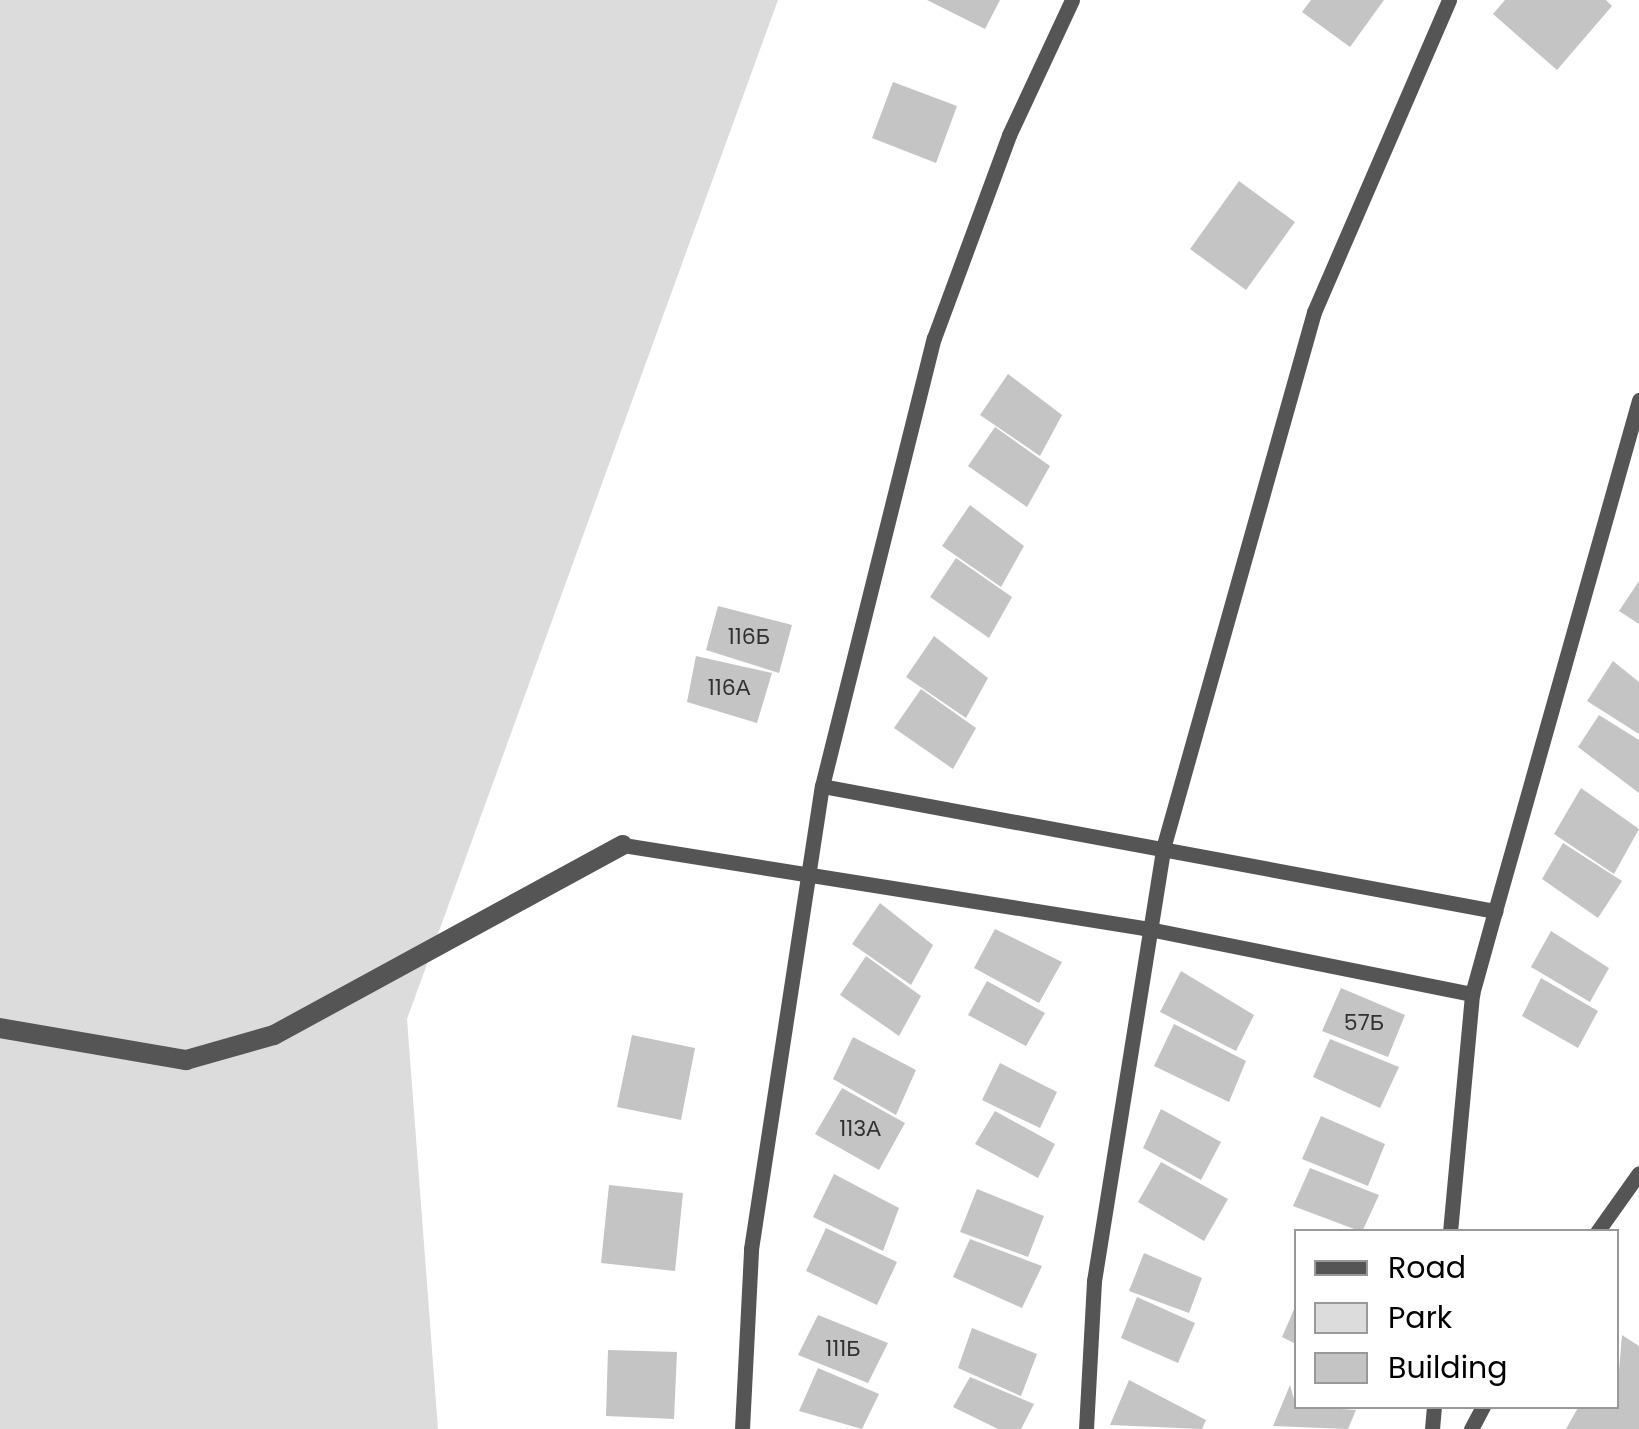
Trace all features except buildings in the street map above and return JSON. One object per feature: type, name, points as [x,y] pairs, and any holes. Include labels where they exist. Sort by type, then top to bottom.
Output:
[{"type":"street","points":[[0,1028],[186,1060],[274,1036],[624,845]]},
{"type":"lane","points":[[742,1429],[752,1248],[803,871],[822,786],[934,338],[1009,136],[1072,0]]},
{"type":"lane","points":[[1086,1429],[1094,1281],[1144,928],[1164,846],[1314,312],[1448,0]]},
{"type":"lane","points":[[1450,1229],[1472,994],[1639,400]]},
{"type":"lane","points":[[822,786],[1164,846],[1495,911]]},
{"type":"lane","points":[[624,845],[1144,928],[1472,994]]},
{"type":"lane","points":[[1598,1229],[1639,1173]]},
{"type":"green space","points":[[0,0],[778,0],[407,1019],[438,1429],[0,1429]]}]
